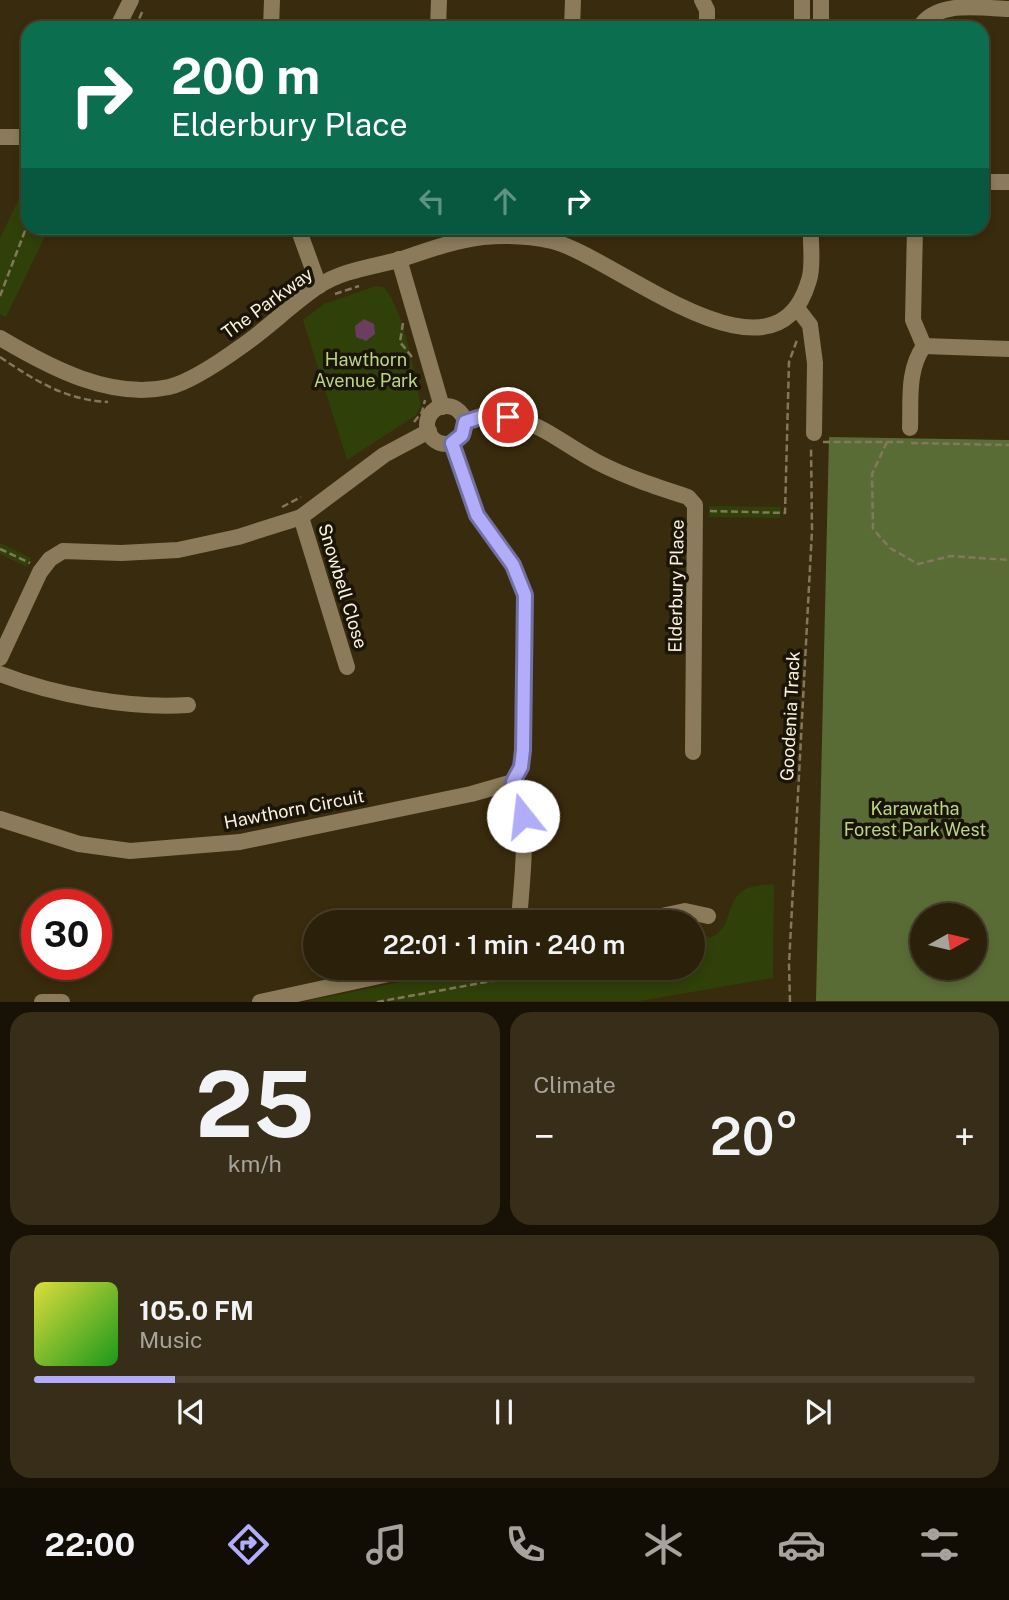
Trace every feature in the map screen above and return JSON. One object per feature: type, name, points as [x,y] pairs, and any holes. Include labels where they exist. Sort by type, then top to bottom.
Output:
[{"type":"street","points":[[120,21],[131,0]]},
{"type":"street","points":[[271,21],[272,0]]},
{"type":"street","points":[[438,21],[439,0]]},
{"type":"street","points":[[572,21],[573,0]]},
{"type":"street","points":[[702,0],[707,10],[707,21]]},
{"type":"street","points":[[802,0],[802,21]]},
{"type":"street","points":[[821,0],[821,21]]},
{"type":"street","points":[[923,21],[926,16],[947,7],[1009,9]]},
{"type":"street","points":[[0,137],[21,137]]},
{"type":"street","points":[[989,182],[1009,182]]},
{"type":"street","points":[[301,235],[325,291]]},
{"type":"street","points":[[811,235],[810,279],[797,308],[810,325],[815,363],[814,433]]},
{"type":"street","points":[[915,235],[913,320],[924,346]]},
{"type":"street","name":"The Parkway","points":[[0,338],[69,373],[114,389],[169,387],[243,346],[355,270],[482,237],[520,236],[554,242],[619,271],[695,315],[732,327],[768,326],[777,323],[797,308]]},
{"type":"street","points":[[399,259],[442,407]]},
{"type":"street","points":[[924,346],[1009,349]]},
{"type":"street","points":[[911,428],[912,372],[915,359],[924,346]]},
{"type":"street","points":[[442,407],[457,410],[465,422],[462,435],[452,443],[438,442],[429,431],[430,416],[442,407]]},
{"type":"street","name":"Elderbury Place","points":[[465,422],[496,416],[516,417],[532,422],[598,462],[688,497],[696,511],[693,752]]},
{"type":"street","points":[[0,658],[40,572],[50,559],[62,551],[121,554],[178,550],[238,537],[301,517],[384,455],[429,431]]},
{"type":"street","points":[[452,443],[477,515],[513,565],[525,595],[523,750],[521,767],[513,782],[518,791],[523,816],[519,910]]},
{"type":"street","name":"Snowbell Close","points":[[301,517],[347,667]]},
{"type":"street","points":[[0,674],[26,684],[111,701],[164,707],[188,705]]},
{"type":"street","name":"Hawthorn Circuit","points":[[0,819],[79,844],[130,851],[240,842],[471,794],[513,782]]},
{"type":"street","points":[[260,1002],[361,980]]},
{"type":"street","points":[[42,1002],[62,1002]]},
{"type":"path","points":[[138,21],[146,0]]},
{"type":"path","points":[[0,296],[23,235]]},
{"type":"path","points":[[325,291],[364,284]]},
{"type":"path","points":[[402,317],[400,342],[414,359]]},
{"type":"path","points":[[696,511],[785,513],[789,362],[794,344],[810,325]]},
{"type":"path","points":[[0,357],[44,387],[69,395],[117,402]]},
{"type":"path","points":[[404,428],[422,412],[424,395]]},
{"type":"path","name":"Goodenia Track","points":[[790,1002],[789,964],[812,530],[810,442],[814,433]]},
{"type":"path","points":[[887,442],[872,474],[873,529],[890,548],[918,564],[951,556],[1009,559]]},
{"type":"path","points":[[272,512],[304,496]]},
{"type":"path","points":[[0,549],[32,564],[37,558]]},
{"type":"path","points":[[377,1002],[497,980]]},
{"type":"green space","points":[[21,194],[21,235],[46,235],[6,317],[0,314],[0,238]]},
{"type":"green space","name":"Hawthorn Avenue Park","points":[[376,286],[384,287],[398,312],[408,344],[421,406],[415,416],[347,460],[303,320],[324,304]]},
{"type":"green space","name":"Karawatha Forest Park West","points":[[829,437],[1009,440],[1009,1001],[816,1001]]},
{"type":"green space","points":[[709,506],[781,507],[780,518],[709,517]]},
{"type":"green space","points":[[0,543],[31,558],[27,567],[0,554]]},
{"type":"green space","points":[[774,884],[773,978],[640,1001],[308,1001],[409,980],[705,980],[705,935],[710,938],[718,934],[734,900],[752,887]]},
{"type":"building","points":[[364,319],[374,324],[375,334],[366,341],[356,337],[355,326]]},
{"type":"route","points":[[508,417],[481,417],[465,422],[462,435],[452,443],[477,515],[513,565],[525,595],[523,750],[521,767],[513,782],[518,791],[523,816]]}]
